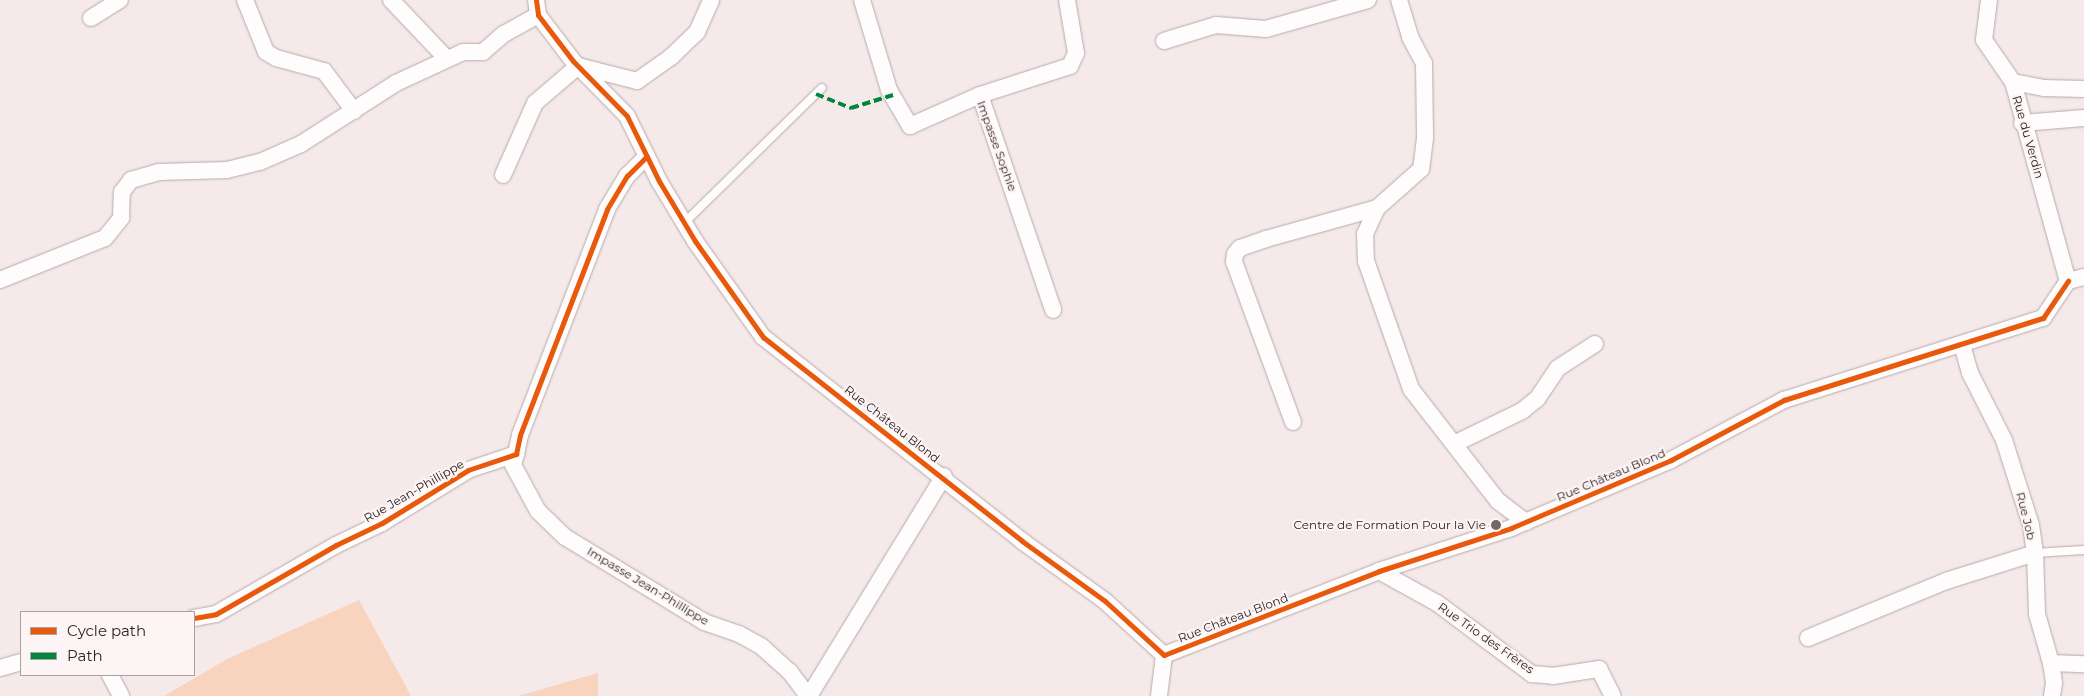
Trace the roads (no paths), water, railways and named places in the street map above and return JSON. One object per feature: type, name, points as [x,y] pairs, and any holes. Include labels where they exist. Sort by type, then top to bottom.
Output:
[{"type":"street","points":[[91,18],[120,0]]},
{"type":"street","points":[[245,0],[266,52],[276,58],[324,72],[354,111]]},
{"type":"street","points":[[390,0],[446,59]]},
{"type":"street","points":[[503,175],[535,103],[578,66],[637,81],[670,57],[697,32],[711,0]]},
{"type":"street","name":"Impasse Sophie","points":[[862,0],[889,90],[910,126],[980,96],[1053,310]]},
{"type":"street","points":[[980,96],[1070,66],[1076,54],[1067,0]]},
{"type":"street","points":[[1164,41],[1216,26],[1266,29],[1368,0]]},
{"type":"street","points":[[1398,0],[1410,37],[1424,63],[1425,138],[1421,169],[1377,208],[1365,234],[1366,261],[1411,389],[1498,501],[1526,522]]},
{"type":"street","name":"Rue du Verdin","points":[[1989,0],[1984,40],[2013,82],[2022,123],[2068,281]]},
{"type":"street","points":[[0,280],[105,238],[121,218],[122,192],[131,180],[159,172],[227,170],[260,162],[301,144],[396,83],[463,52],[483,52],[537,7]]},
{"type":"street","name":"Rue Château Blond","points":[[537,7],[578,66],[627,116],[684,223],[763,337],[944,476],[1022,541],[1105,601],[1164,655],[1379,571],[1526,522],[1671,460],[1784,400],[2043,318],[2068,281]]},
{"type":"street","points":[[2013,82],[2044,88],[2084,89]]},
{"type":"street","points":[[2022,123],[2084,118]]},
{"type":"street","points":[[516,454],[520,435],[607,209],[627,176],[647,156]]},
{"type":"street","points":[[1293,422],[1234,262],[1234,254],[1240,248],[1266,239],[1377,208]]},
{"type":"street","points":[[2068,281],[2084,277]]},
{"type":"street","points":[[1454,444],[1522,411],[1537,399],[1558,368],[1595,344]]},
{"type":"street","name":"Rue Job","points":[[1962,345],[1970,373],[2004,440],[2031,525],[2035,554],[2037,614],[2051,663],[2054,683],[2052,696]]},
{"type":"street","name":"Rue Jean-Phillippe","points":[[195,618],[216,614],[336,545],[382,523],[468,470],[516,454]]},
{"type":"street","name":"Impasse Jean-Phillippe","points":[[516,454],[513,465],[538,511],[565,537],[704,622],[739,634],[762,647],[790,672],[808,696]]},
{"type":"street","points":[[808,696],[944,476]]},
{"type":"street","points":[[1808,638],[1946,581],[2035,554]]},
{"type":"street","name":"Rue Trio des Frères","points":[[1379,571],[1437,603],[1532,674],[1553,676],[1600,668],[1613,696]]},
{"type":"street","points":[[1159,696],[1164,655]]},
{"type":"street","points":[[0,668],[20,662]]},
{"type":"street","points":[[2051,663],[2084,664]]},
{"type":"street","points":[[111,676],[121,696]]},
{"type":"lane","points":[[684,223],[822,88]]},
{"type":"lane","points":[[2035,554],[2084,550]]},
{"type":"place","name":"Centre de Formation Pour la Vie","points":[[1496,525]]}]
